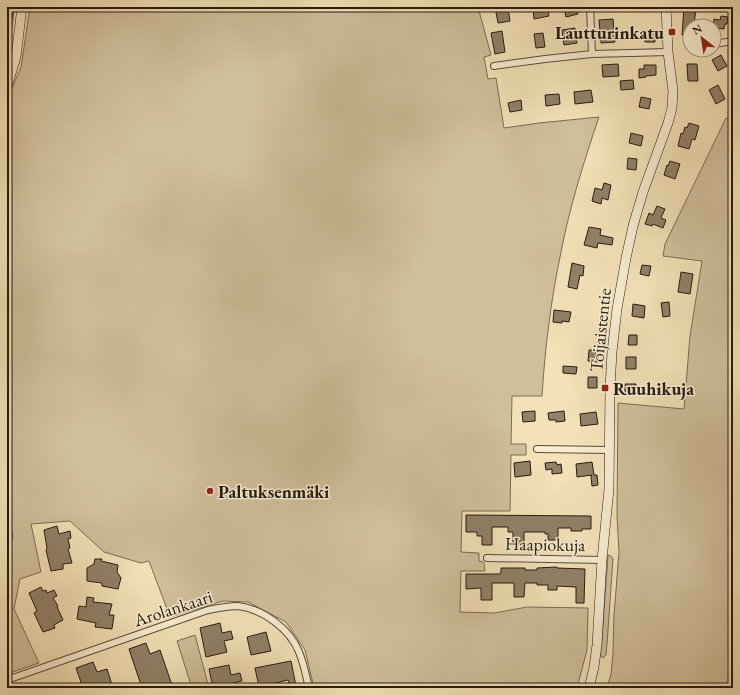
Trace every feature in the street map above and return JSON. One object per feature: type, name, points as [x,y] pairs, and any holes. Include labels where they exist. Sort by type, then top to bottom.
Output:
[{"type":"street","points":[[7,87],[16,58],[22,7]]},
{"type":"street","points":[[590,7],[592,54]]},
{"type":"street","name":"Toijaistentie","points":[[589,688],[597,645],[602,560],[609,489],[610,388],[612,352],[617,310],[633,226],[672,108],[673,91],[668,52],[666,7]]},
{"type":"street","points":[[722,43],[733,41]]},
{"type":"street","points":[[494,66],[592,54],[668,52]]},
{"type":"street","points":[[537,449],[609,450]]},
{"type":"street","name":"Haapiokuja","points":[[487,558],[602,560]]},
{"type":"street","name":"Arolankaari","points":[[7,680],[208,610],[239,606],[254,610],[281,627],[295,644],[299,652],[309,688]]},
{"type":"shaded area","points":[[32,7],[478,7],[491,55],[484,57],[488,79],[496,78],[504,128],[599,117],[578,184],[561,252],[549,324],[542,396],[512,396],[511,444],[526,444],[526,455],[511,455],[510,511],[462,511],[461,552],[479,553],[479,561],[484,563],[485,571],[461,571],[460,612],[494,613],[527,607],[588,608],[587,650],[577,688],[314,688],[305,650],[286,622],[248,602],[223,601],[170,617],[149,561],[141,563],[104,552],[70,521],[31,524],[41,572],[20,579],[14,609],[39,663],[7,674],[7,545],[13,538],[7,491],[7,100],[21,67],[29,14]]},
{"type":"shaded area","points":[[726,118],[733,119],[733,688],[607,688],[611,674],[613,653],[614,615],[619,552],[617,516],[618,403],[684,409],[690,336],[702,261],[663,256],[665,244]]},
{"type":"shaded area","points":[[608,555],[613,559],[606,655],[603,658],[600,655]]},
{"type":"shaded area","points":[[195,635],[209,688],[192,688],[177,641]]},
{"type":"building","points":[[495,7],[508,8],[510,21],[498,23]]},
{"type":"building","points":[[547,7],[549,16],[534,19],[533,9]]},
{"type":"building","points":[[564,7],[577,7],[578,14],[566,17]]},
{"type":"building","points":[[684,7],[696,7],[695,18],[683,18]]},
{"type":"building","points":[[721,16],[728,17],[727,24],[725,24],[724,29],[722,29],[722,18],[720,18]]},
{"type":"building","points":[[613,19],[615,42],[601,43],[599,20]]},
{"type":"building","points":[[575,28],[577,43],[564,45],[562,30]]},
{"type":"building","points":[[654,30],[655,42],[645,42],[644,31]]},
{"type":"building","points":[[502,31],[505,52],[495,54],[491,33]]},
{"type":"building","points":[[543,33],[545,47],[536,48],[534,34]]},
{"type":"building","points":[[722,57],[727,66],[718,71],[712,60]]},
{"type":"building","points":[[618,64],[619,76],[603,77],[602,65]]},
{"type":"building","points":[[687,64],[697,64],[698,81],[688,81]]},
{"type":"building","points":[[644,65],[656,65],[656,75],[639,78],[639,69],[644,69]]},
{"type":"building","points":[[633,80],[634,89],[621,90],[620,81]]},
{"type":"building","points":[[718,85],[725,99],[716,104],[709,90]]},
{"type":"building","points":[[591,90],[593,102],[575,104],[574,92]]},
{"type":"building","points":[[559,94],[560,104],[546,106],[545,95]]},
{"type":"building","points":[[641,97],[651,99],[649,109],[639,107]]},
{"type":"building","points":[[521,100],[522,110],[510,112],[508,103]]},
{"type":"building","points":[[689,123],[699,126],[695,140],[692,139],[689,149],[678,146],[681,133],[683,134],[685,127],[687,128]]},
{"type":"building","points":[[631,133],[643,136],[641,146],[629,143]]},
{"type":"building","points":[[628,158],[637,159],[636,170],[627,169]]},
{"type":"building","points":[[670,161],[680,164],[675,179],[664,175]]},
{"type":"building","points":[[604,183],[611,185],[608,200],[602,198],[601,204],[592,201],[595,188],[602,190]]},
{"type":"building","points":[[657,206],[665,209],[661,218],[666,220],[663,228],[653,224],[652,226],[645,224],[649,213],[653,215]]},
{"type":"building","points":[[589,227],[601,229],[600,235],[613,238],[612,245],[598,243],[597,248],[584,245]]},
{"type":"building","points":[[572,263],[584,266],[583,276],[580,275],[577,289],[568,287]]},
{"type":"building","points":[[642,265],[651,266],[649,276],[640,274]]},
{"type":"building","points":[[681,272],[693,274],[690,294],[678,292]]},
{"type":"building","points":[[669,302],[670,316],[663,317],[661,303]]},
{"type":"building","points":[[633,304],[645,306],[644,318],[632,316]]},
{"type":"building","points":[[554,310],[571,312],[569,322],[553,322]]},
{"type":"building","points":[[629,335],[637,335],[637,345],[628,345]]},
{"type":"building","points":[[589,350],[599,350],[598,362],[588,361]]},
{"type":"building","points":[[626,357],[636,357],[636,369],[626,369]]},
{"type":"building","points":[[563,366],[577,367],[576,374],[563,373]]},
{"type":"building","points":[[588,377],[597,377],[597,388],[588,388]]},
{"type":"building","points":[[625,384],[636,384],[635,394],[625,394]]},
{"type":"building","points":[[535,411],[535,421],[523,422],[522,412]]},
{"type":"building","points":[[564,411],[565,421],[556,422],[556,420],[549,420],[548,413]]},
{"type":"building","points":[[596,412],[598,424],[581,426],[580,414]]},
{"type":"building","points":[[530,461],[531,475],[515,477],[514,463]]},
{"type":"building","points":[[556,462],[557,465],[561,464],[562,473],[552,474],[552,469],[546,470],[545,463]]},
{"type":"building","points":[[592,462],[594,475],[597,475],[598,485],[592,486],[592,475],[577,477],[576,464]]},
{"type":"building","points":[[466,515],[591,516],[591,529],[571,531],[571,528],[558,528],[558,540],[548,540],[548,534],[545,534],[545,532],[524,532],[524,545],[513,545],[513,532],[508,532],[508,527],[492,527],[492,545],[482,545],[482,536],[477,536],[477,532],[466,532]]},
{"type":"building","points":[[57,526],[59,534],[70,531],[71,538],[68,539],[70,548],[68,549],[72,563],[63,564],[63,569],[51,571],[46,550],[44,530]]},
{"type":"building","points":[[95,559],[102,559],[101,561],[118,565],[117,572],[121,578],[118,589],[102,586],[102,583],[87,581],[87,568],[94,564]]},
{"type":"building","points":[[557,567],[585,569],[584,603],[576,603],[576,587],[557,586],[557,590],[548,590],[548,585],[525,583],[524,597],[514,597],[514,583],[492,583],[492,600],[481,600],[481,588],[466,589],[466,574],[499,574],[501,573],[501,568],[525,568],[525,570],[537,570],[537,568]]},
{"type":"building","points":[[41,587],[43,591],[46,590],[47,593],[54,590],[57,596],[53,598],[58,606],[57,607],[63,620],[54,625],[55,628],[43,632],[34,613],[37,611],[29,593]]},
{"type":"building","points":[[87,597],[94,598],[93,602],[112,604],[109,615],[114,615],[112,629],[95,627],[96,623],[77,619],[79,606],[86,607]]},
{"type":"building","points":[[220,623],[222,633],[231,631],[233,639],[224,641],[227,652],[206,657],[200,628]]},
{"type":"building","points":[[266,632],[271,651],[251,655],[247,637]]},
{"type":"building","points":[[146,643],[150,654],[160,650],[173,688],[142,688],[129,649]]},
{"type":"building","points":[[291,661],[296,686],[290,687],[288,680],[259,687],[255,668]]},
{"type":"building","points":[[93,662],[97,672],[107,669],[113,688],[83,688],[76,668]]},
{"type":"building","points":[[229,665],[231,675],[240,673],[242,681],[233,683],[234,688],[213,688],[209,669]]},
{"type":"waterway","points":[[7,53],[14,7]]},
{"type":"place","name":"Lautturinkatu","points":[[672,32]]},
{"type":"place","name":"Ruuhikuja","points":[[605,388]]},
{"type":"place","name":"Paltuksenmäki","points":[[210,491]]}]
